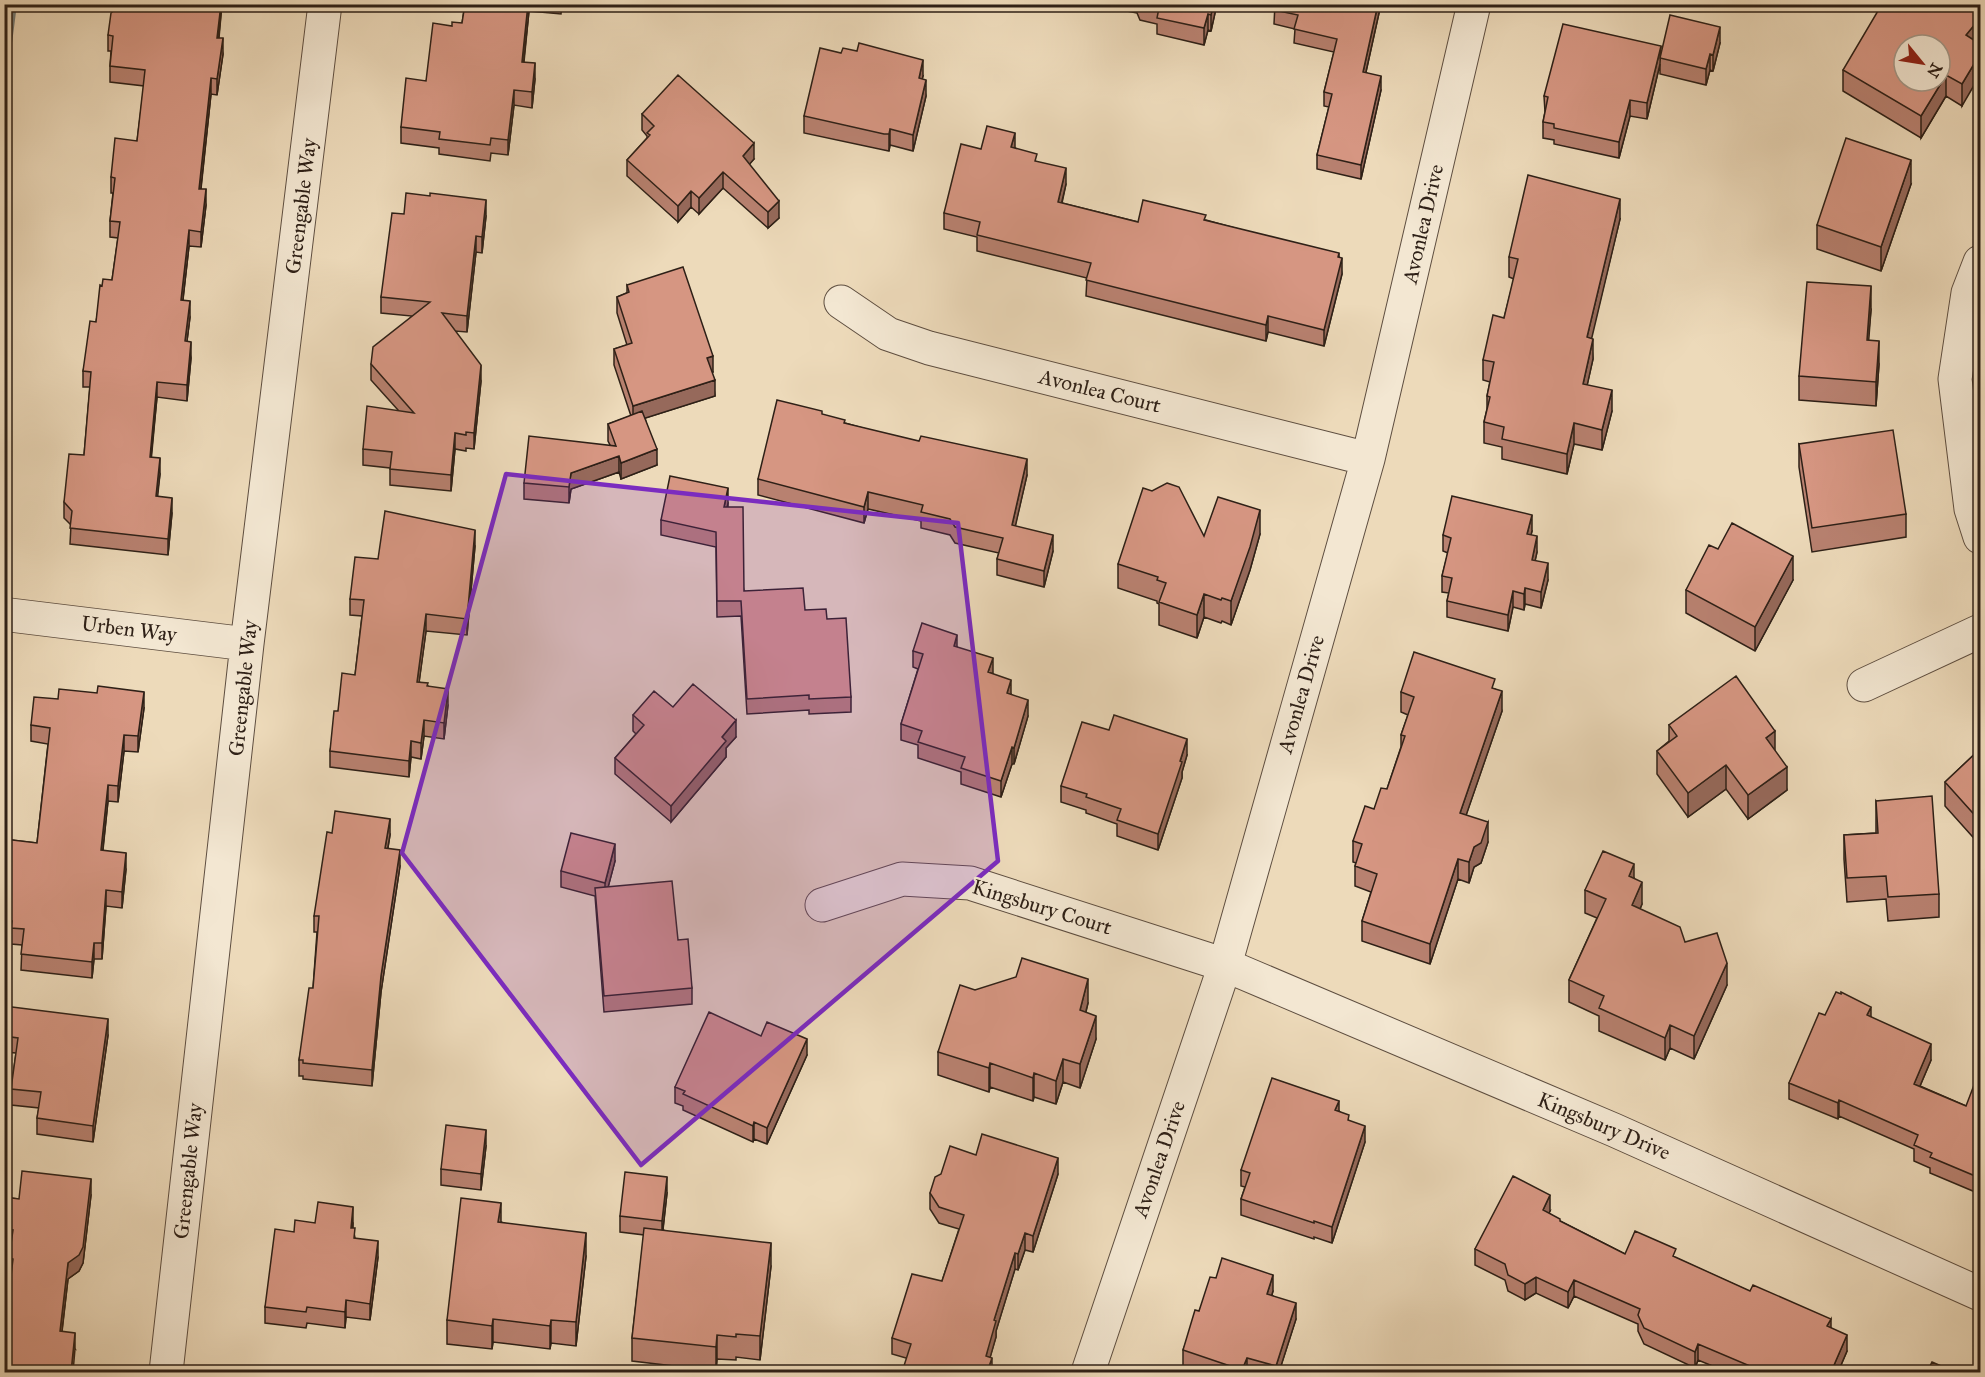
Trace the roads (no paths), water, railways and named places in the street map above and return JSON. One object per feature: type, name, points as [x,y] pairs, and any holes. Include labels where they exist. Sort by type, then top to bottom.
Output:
[{"type":"street","name":"Greengable Way","points":[[166,1372],[247,644],[325,4]]},
{"type":"street","name":"Avonlea Drive","points":[[1088,1372],[1225,965],[1368,459],[1474,4]]},
{"type":"street","points":[[1980,262],[1968,293],[1955,379],[1971,509],[1980,537]]},
{"type":"street","name":"Avonlea Court","points":[[842,302],[888,334],[929,348],[1368,459]]},
{"type":"street","name":"Urben Way","points":[[10,615],[247,644]]},
{"type":"street","points":[[1864,685],[1980,631]]},
{"type":"street","name":"Kingsbury Court","points":[[822,905],[902,879],[970,883],[1225,965]]},
{"type":"street","name":"Kingsbury Drive","points":[[1225,965],[1614,1130],[1980,1294]]},
{"type":"waterway","points":[[4,66],[12,4]]}]
